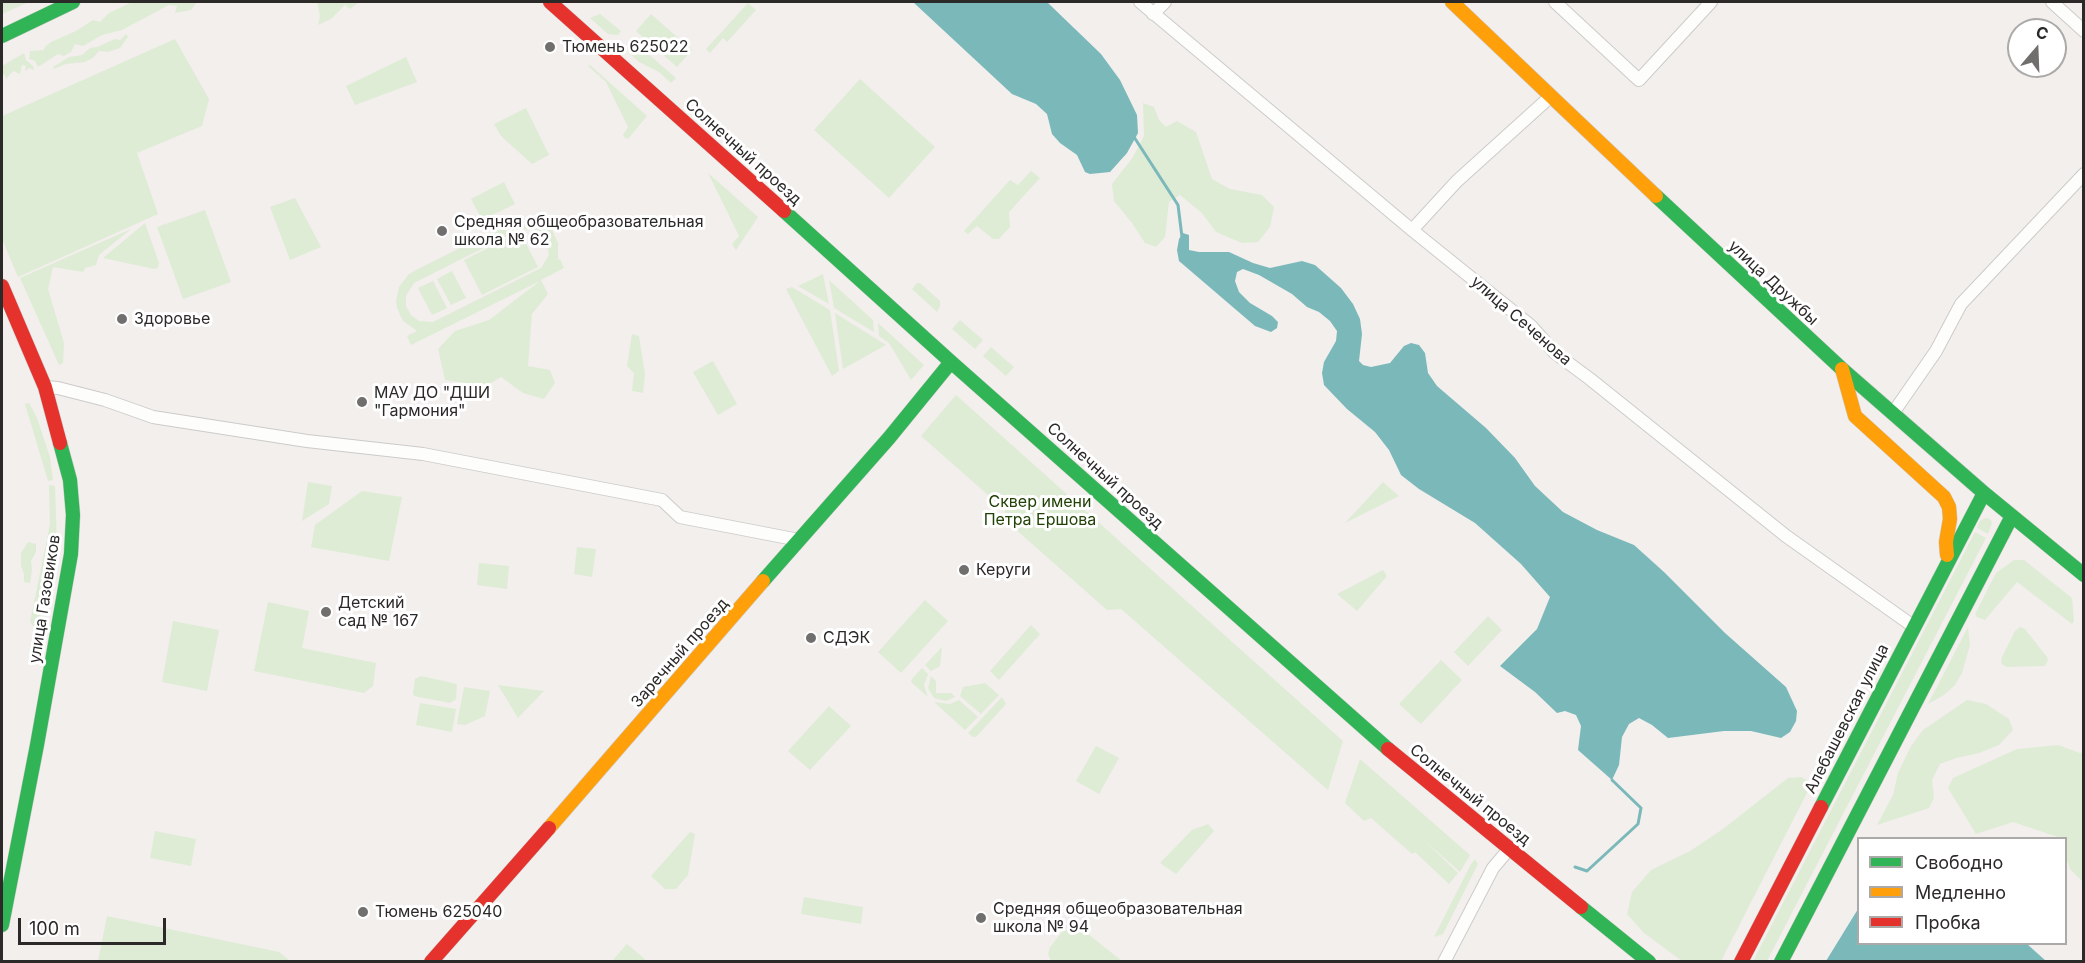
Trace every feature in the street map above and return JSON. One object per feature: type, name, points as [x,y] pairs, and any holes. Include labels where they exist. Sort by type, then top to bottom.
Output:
[{"type":"main road","points":[[2,36],[73,2]]},
{"type":"main road","name":"Солнечный проезд","points":[[550,2],[1374,737],[1649,962]]},
{"type":"main road","name":"улица Дружбы","points":[[1452,2],[1550,97],[1842,369],[1984,493],[2084,575]]},
{"type":"main road","name":"улица Газовиков","points":[[2,286],[45,387],[70,480],[73,515],[71,554],[2,925]]},
{"type":"main road","name":"Заречный проезд","points":[[431,962],[889,438],[951,362]]},
{"type":"main road","points":[[1842,369],[1855,416],[1944,497],[1949,507],[1950,519],[1946,542],[1947,560]]},
{"type":"main road","name":"Алебашевская улица","points":[[1741,962],[1947,560],[1984,493]]},
{"type":"main road","points":[[1780,962],[2012,516]]},
{"type":"street","name":"улица Сеченова","points":[[1140,2],[1412,230],[1532,326],[1555,353],[1786,536],[1913,626]]},
{"type":"street","points":[[1153,14],[1165,2]]},
{"type":"street","points":[[1555,2],[1639,80],[1711,2]]},
{"type":"street","points":[[2060,4],[2084,31]]},
{"type":"street","points":[[1412,230],[1457,181],[1550,97]]},
{"type":"street","points":[[1893,413],[1936,351],[1961,304],[2084,174]]},
{"type":"street","points":[[45,387],[105,400],[153,417],[308,441],[423,454],[662,500],[680,517],[799,540]]},
{"type":"street","points":[[1444,962],[1493,868],[1509,849]]},
{"type":"green space","points":[[2,2],[29,2],[2,14]]},
{"type":"green space","points":[[132,2],[197,2],[191,10],[175,13],[177,6],[169,5],[122,30],[102,35],[83,46],[75,44],[71,52],[64,56],[58,54],[38,67],[35,61],[29,59],[30,51],[44,50],[51,42],[76,31],[93,20],[100,22],[109,13]]},
{"type":"green space","points":[[317,2],[359,2],[350,9],[345,5],[331,19],[318,25],[320,16]]},
{"type":"green space","points":[[748,3],[756,10],[727,42],[723,38],[710,53],[706,49]]},
{"type":"green space","points":[[600,14],[621,31],[618,35],[608,34],[590,18]]},
{"type":"green space","points":[[651,14],[692,50],[677,67],[636,31]]},
{"type":"green space","points":[[126,34],[128,37],[120,48],[108,52],[99,51],[85,62],[66,64],[54,69],[53,67],[69,57],[82,55],[90,48],[115,39],[120,40]]},
{"type":"green space","points":[[175,39],[209,99],[202,126],[137,153],[158,214],[18,277],[2,239],[2,116]]},
{"type":"green space","points":[[631,39],[676,78],[671,83],[659,72],[639,62],[628,52],[627,48]]},
{"type":"green space","points":[[24,53],[26,60],[34,70],[29,68],[25,71],[26,66],[22,65],[20,74],[13,71],[6,79],[2,74],[2,66]]},
{"type":"green space","points":[[406,57],[417,82],[355,105],[346,86]]},
{"type":"green space","points":[[590,65],[647,116],[628,139],[623,135],[628,127],[606,82],[588,66]]},
{"type":"green space","points":[[860,79],[935,147],[889,198],[814,130]]},
{"type":"green space","points":[[1143,103],[1154,107],[1159,120],[1166,127],[1177,121],[1196,132],[1212,179],[1230,189],[1262,195],[1274,207],[1270,227],[1258,242],[1242,243],[1216,232],[1202,213],[1180,195],[1169,202],[1165,237],[1156,247],[1145,243],[1114,201],[1112,184],[1133,157],[1144,136]]},
{"type":"green space","points":[[526,108],[549,155],[532,164],[501,136],[494,124]]},
{"type":"green space","points":[[1031,171],[1040,178],[1009,212],[1010,227],[999,239],[993,239],[977,226],[968,234],[964,231],[1010,180],[1018,185]]},
{"type":"green space","points":[[708,173],[758,217],[736,250],[732,244],[739,236]]},
{"type":"green space","points":[[504,182],[515,204],[482,220],[471,199]]},
{"type":"green space","points":[[295,198],[321,247],[290,260],[270,207]]},
{"type":"green space","points":[[205,210],[231,282],[183,299],[157,227]]},
{"type":"green space","points":[[526,218],[540,222],[552,230],[558,243],[558,260],[560,259],[564,268],[541,280],[548,294],[532,314],[528,366],[550,370],[555,383],[544,399],[523,393],[501,377],[486,386],[445,380],[438,349],[455,331],[489,320],[540,281],[411,345],[407,336],[417,331],[403,321],[397,308],[399,287],[408,275],[512,222]],"holes":[[[521,229],[536,230],[547,241],[549,255],[541,268],[433,322],[419,321],[411,315],[406,306],[406,296],[414,283]]]},
{"type":"green space","points":[[145,223],[159,263],[158,268],[103,258]]},
{"type":"green space","points":[[131,229],[99,255],[96,265],[85,268],[83,272],[53,267],[48,289],[64,343],[63,363],[59,365],[20,278]]},
{"type":"green space","points":[[520,232],[538,267],[482,295],[464,260]]},
{"type":"green space","points":[[452,271],[466,298],[451,305],[437,279]]},
{"type":"green space","points":[[823,274],[829,304],[798,286]]},
{"type":"green space","points":[[829,280],[873,320],[874,332],[834,308]]},
{"type":"green space","points":[[433,281],[447,308],[432,315],[418,288]]},
{"type":"green space","points":[[920,283],[940,301],[937,312],[912,289]]},
{"type":"green space","points":[[792,287],[830,310],[839,371],[832,376],[786,289]]},
{"type":"green space","points":[[835,313],[886,345],[843,369]]},
{"type":"green space","points":[[960,320],[983,340],[975,349],[952,329]]},
{"type":"green space","points":[[878,323],[924,365],[911,380],[889,343],[879,336]]},
{"type":"green space","points":[[632,334],[639,336],[645,374],[643,393],[632,391],[634,373],[627,366]]},
{"type":"green space","points":[[991,347],[1014,367],[1006,376],[983,356]]},
{"type":"green space","points":[[713,361],[737,404],[718,415],[693,372]]},
{"type":"green space","name":"Сквер имени Петра Ершова","points":[[956,395],[1343,741],[1328,790],[1121,609],[1107,610],[1005,520],[1005,510],[921,436]]},
{"type":"green space","points":[[29,403],[37,418],[50,457],[53,480],[48,481],[25,404]]},
{"type":"green space","points":[[308,482],[332,486],[329,504],[302,521]]},
{"type":"green space","points":[[1383,482],[1399,496],[1345,523]]},
{"type":"green space","points":[[49,485],[55,486],[57,546],[38,627],[34,627],[30,622],[50,524]]},
{"type":"green space","points":[[362,491],[402,497],[389,561],[311,547],[315,525]]},
{"type":"green space","points":[[1985,518],[1990,519],[1992,523],[1988,534],[1977,528],[1980,521]]},
{"type":"green space","points":[[1975,532],[1986,538],[1767,961],[1753,961]]},
{"type":"green space","points":[[28,542],[36,544],[36,552],[31,561],[30,583],[24,582],[21,566],[21,553]]},
{"type":"green space","points":[[577,547],[596,549],[592,577],[574,574]]},
{"type":"green space","points":[[2014,560],[2024,560],[2072,598],[2074,621],[2072,624],[2017,582],[1985,620],[1977,617],[1975,614],[1996,573]]},
{"type":"green space","points":[[479,563],[509,566],[507,589],[477,585]]},
{"type":"green space","points":[[1383,570],[1387,576],[1357,611],[1337,594]]},
{"type":"green space","points":[[925,600],[948,621],[901,673],[878,652]]},
{"type":"green space","points":[[268,602],[309,611],[302,648],[376,663],[373,686],[364,693],[254,671]]},
{"type":"green space","points":[[1488,616],[1502,630],[1468,666],[1454,652]]},
{"type":"green space","points":[[173,621],[219,630],[207,691],[162,682]]},
{"type":"green space","points":[[1031,625],[1040,634],[999,680],[990,671]]},
{"type":"green space","points":[[1968,627],[1970,645],[1962,673],[1955,685],[1944,695],[1928,704]]},
{"type":"green space","points":[[2020,627],[2025,629],[2047,657],[2045,666],[2006,667],[2001,663],[2015,631]]},
{"type":"green space","points":[[942,647],[940,666],[931,671],[925,665]]},
{"type":"green space","points":[[1441,660],[1462,680],[1421,724],[1399,704]]},
{"type":"green space","points":[[922,668],[928,674],[924,685],[928,697],[911,680]]},
{"type":"green space","points":[[421,676],[457,684],[456,699],[450,703],[414,696],[415,679]]},
{"type":"green space","points":[[931,676],[936,681],[936,693],[951,693],[955,697],[946,701],[934,698],[928,688]]},
{"type":"green space","points":[[985,683],[999,695],[981,714],[960,696],[963,687]]},
{"type":"green space","points":[[498,685],[544,691],[518,718]]},
{"type":"green space","points":[[464,687],[490,691],[485,716],[465,725],[457,724]]},
{"type":"green space","points":[[1002,697],[1006,704],[976,737],[968,733]]},
{"type":"green space","points":[[959,700],[978,717],[965,730],[934,702],[950,704]]},
{"type":"green space","points":[[1967,700],[1986,704],[2009,719],[2013,730],[1999,745],[1940,764],[1932,780],[1934,798],[1929,808],[1877,825],[1893,795],[1898,773],[1911,746],[1923,730]]},
{"type":"green space","points":[[420,703],[456,709],[452,732],[416,725]]},
{"type":"green space","points":[[829,706],[851,726],[810,770],[788,751]]},
{"type":"green space","points":[[2058,745],[2083,752],[2083,882],[2070,869],[2067,860],[2067,837],[2058,837],[2013,822],[1976,834],[1948,788],[1953,778],[2017,749]]},
{"type":"green space","points":[[1096,746],[1119,758],[1099,794],[1076,781]]},
{"type":"green space","points":[[1360,759],[1470,855],[1460,872],[1425,841],[1458,873],[1449,884],[1415,852],[1412,854],[1371,818],[1364,821],[1345,803]]},
{"type":"green space","points":[[1801,777],[1812,783],[1721,961],[1682,961],[1644,933],[1627,914],[1632,892],[1651,870],[1690,851],[1723,829],[1788,778]]},
{"type":"green space","points":[[1208,824],[1214,831],[1176,874],[1160,863],[1192,830]]},
{"type":"green space","points":[[155,831],[196,839],[191,866],[150,858]]},
{"type":"green space","points":[[690,832],[695,834],[688,875],[676,889],[665,889],[651,876]]},
{"type":"green space","points":[[1475,859],[1478,864],[1443,934],[1434,937],[1471,864]]},
{"type":"green space","points":[[804,897],[863,907],[861,924],[801,914]]},
{"type":"green space","points":[[107,916],[279,952],[290,961],[98,961]]},
{"type":"green space","points":[[1067,926],[1078,926],[1122,961],[1051,961],[1048,954],[1050,947]]},
{"type":"green space","points":[[627,944],[645,959],[643,961],[612,961]]},
{"type":"water","points":[[913,2],[1047,2],[1101,54],[1120,80],[1137,115],[1138,133],[1127,153],[1110,172],[1090,174],[1085,172],[1077,155],[1052,134],[1047,114],[1036,104],[1012,94]]},
{"type":"water","points":[[1183,233],[1189,235],[1189,250],[1229,252],[1270,268],[1302,261],[1315,265],[1341,288],[1353,304],[1360,319],[1362,334],[1359,361],[1363,365],[1371,367],[1390,363],[1404,346],[1411,343],[1419,345],[1425,353],[1428,373],[1437,386],[1486,428],[1515,458],[1535,486],[1563,512],[1597,530],[1634,545],[1725,633],[1786,687],[1797,711],[1796,721],[1790,732],[1781,738],[1751,731],[1724,731],[1668,738],[1639,718],[1629,724],[1622,737],[1619,765],[1612,780],[1578,750],[1581,726],[1576,715],[1565,711],[1557,713],[1535,692],[1500,666],[1537,629],[1550,597],[1521,564],[1475,523],[1419,489],[1401,475],[1389,450],[1375,432],[1347,409],[1324,385],[1322,373],[1324,362],[1336,341],[1337,331],[1330,321],[1319,312],[1307,307],[1292,294],[1259,275],[1243,269],[1237,272],[1235,281],[1239,292],[1250,303],[1278,322],[1277,328],[1271,332],[1255,326],[1179,261],[1177,250]]},
{"type":"water","points":[[1857,911],[1857,945],[2028,945],[2046,961],[1826,961]]},
{"type":"waterway","points":[[1134,137],[1178,205],[1182,237]]},
{"type":"waterway","points":[[1575,867],[1587,871],[1638,824],[1641,808],[1612,780]]},
{"type":"traffic: fast","points":[[2,36],[73,2]]},
{"type":"traffic: fast","points":[[1656,196],[1842,369],[1984,493],[2084,575]]},
{"type":"traffic: fast","points":[[784,211],[1388,749]]},
{"type":"traffic: fast","points":[[763,581],[889,438],[951,362]]},
{"type":"traffic: fast","points":[[2,925],[71,554],[73,515],[70,480],[60,443]]},
{"type":"traffic: fast","points":[[1821,807],[1984,493]]},
{"type":"traffic: fast","points":[[1781,962],[2012,516]]},
{"type":"traffic: fast","points":[[1581,907],[1649,962]]},
{"type":"traffic: slow","points":[[1452,2],[1656,196]]},
{"type":"traffic: slow","points":[[1842,369],[1855,416],[1944,497],[1949,507],[1950,519],[1946,542],[1947,555]]},
{"type":"traffic: slow","points":[[549,828],[763,581]]},
{"type":"traffic: jam","points":[[550,2],[784,211]]},
{"type":"traffic: jam","points":[[2,286],[45,387],[60,443]]},
{"type":"traffic: jam","points":[[1388,749],[1581,907]]},
{"type":"traffic: jam","points":[[1741,962],[1821,807]]},
{"type":"traffic: jam","points":[[431,962],[549,828]]},
{"type":"place","name":"Тюмень 625022","points":[[550,47]]},
{"type":"place","name":"Средняя общеобразовательная школа № 62","points":[[442,231]]},
{"type":"place","name":"Здоровье","points":[[122,319]]},
{"type":"place","name":"МАУ ДО \"ДШИ \"Гармония\"","points":[[362,402]]},
{"type":"place","name":"Керуги","points":[[964,570]]},
{"type":"place","name":"Детский сад № 167","points":[[326,612]]},
{"type":"place","name":"СДЭК","points":[[811,638]]},
{"type":"place","name":"Тюмень 625040","points":[[363,912]]},
{"type":"place","name":"Средняя общеобразовательная школа № 94","points":[[981,918]]}]
